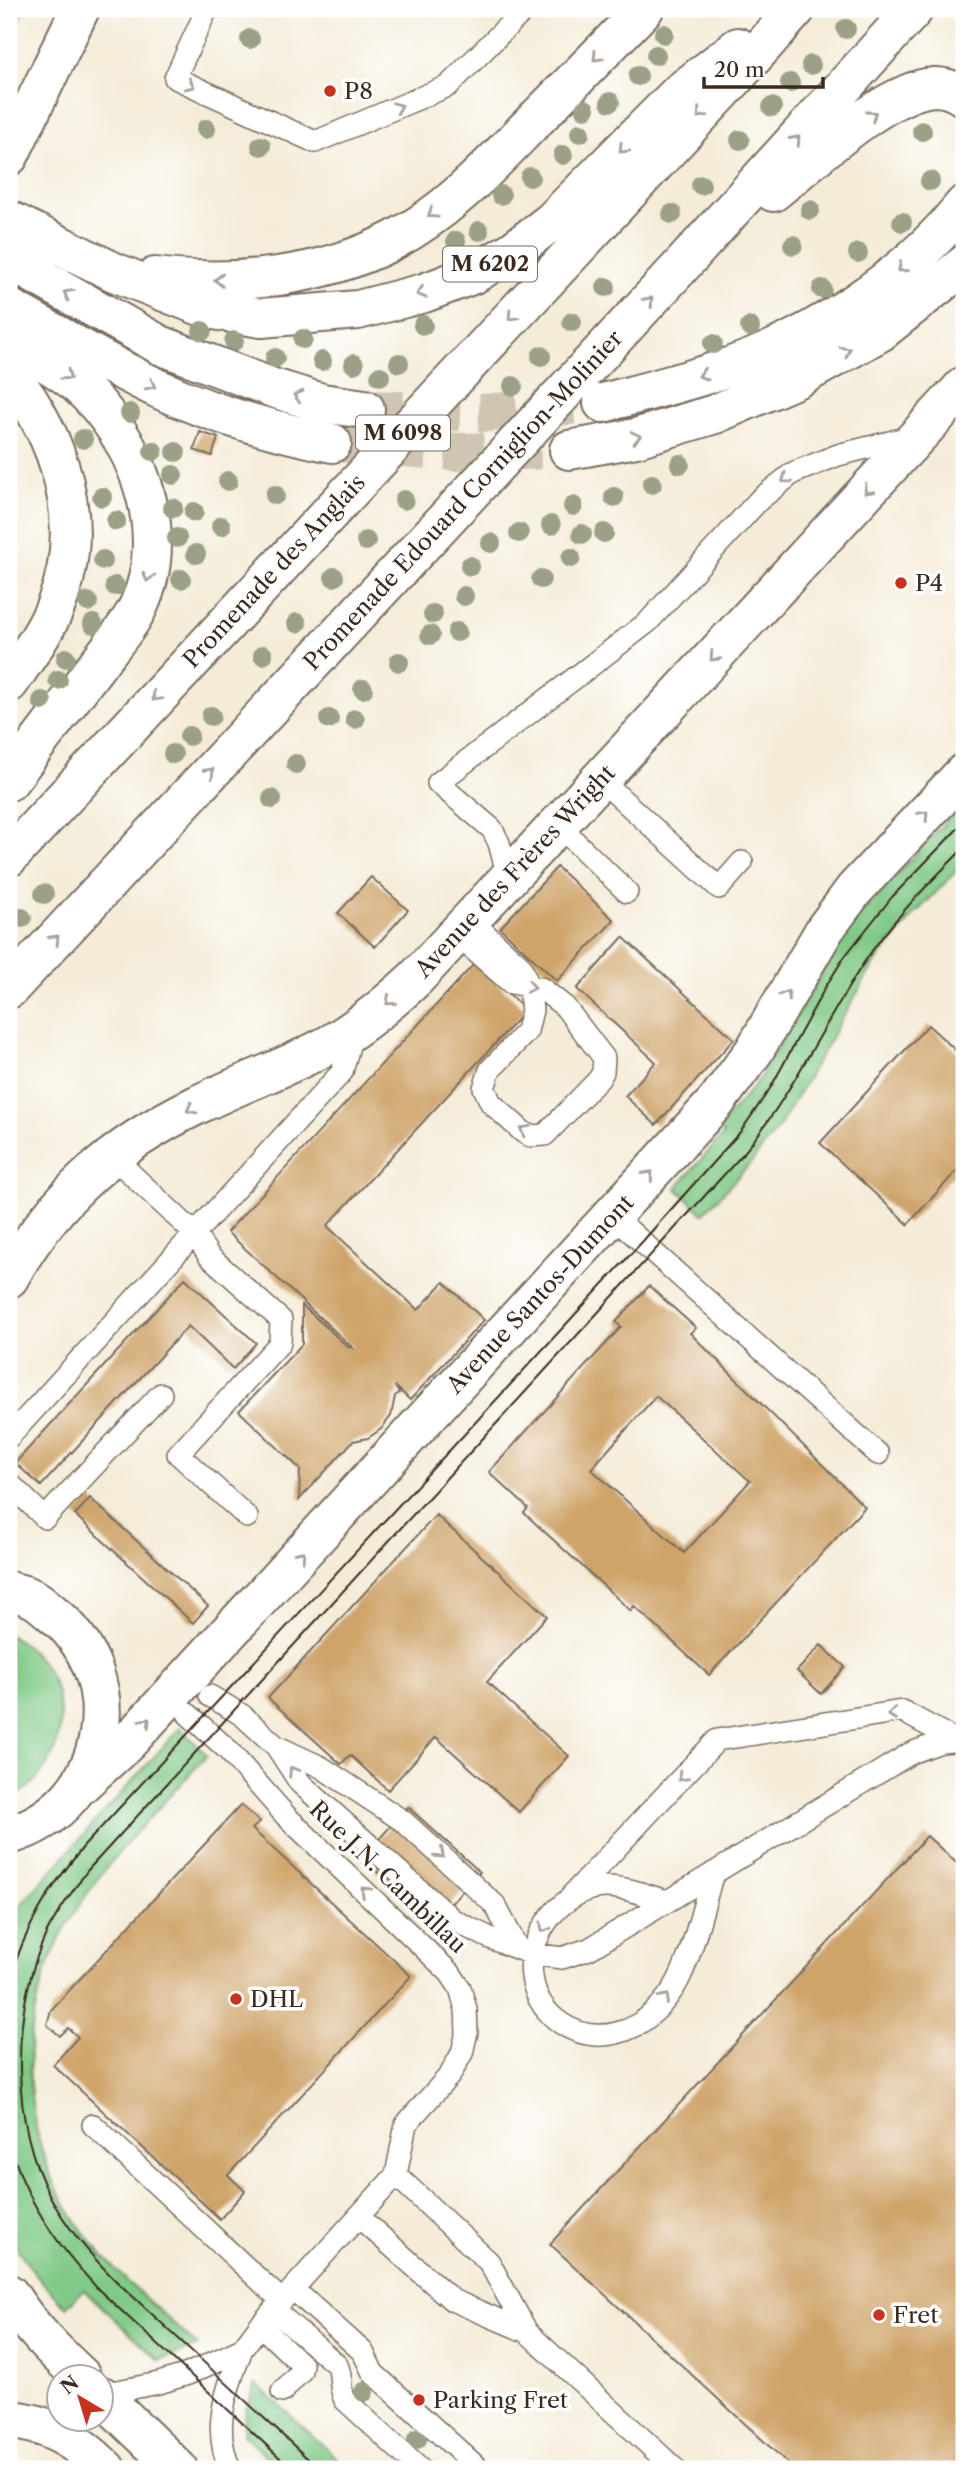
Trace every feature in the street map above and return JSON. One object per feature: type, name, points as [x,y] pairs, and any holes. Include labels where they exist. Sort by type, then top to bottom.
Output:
[{"type":"main road","points":[[9,156],[80,9]]},
{"type":"main road","name":"M 6202","points":[[114,272],[172,279],[235,281],[286,276],[341,262],[395,240],[453,201],[645,9]]},
{"type":"main road","name":"M 6202","points":[[9,220],[114,272],[208,309],[261,318],[358,310],[424,293],[474,274],[514,250],[552,221],[680,92],[786,9]]},
{"type":"main road","name":"Promenade des Anglais","points":[[9,857],[733,80],[796,9]]},
{"type":"main road","name":"Promenade Edouard Corniglion-Molinier","points":[[9,989],[684,263],[914,9]]},
{"type":"main road","points":[[684,263],[880,108],[907,94],[934,87],[955,91],[964,97]]},
{"type":"main road","points":[[603,403],[729,367],[801,335],[865,296],[910,262],[952,221],[964,205]]},
{"type":"main road","points":[[9,260],[160,345],[273,388],[322,403],[365,409]]},
{"type":"main road","points":[[569,450],[636,438],[715,414],[798,378],[880,332],[964,265]]},
{"type":"main road","points":[[9,308],[159,389],[244,421],[332,443]]},
{"type":"main road","points":[[9,341],[60,370],[93,399],[108,418],[133,460],[152,529],[150,573],[137,609],[9,781]]},
{"type":"main road","points":[[9,373],[24,393],[52,442],[68,494],[70,526],[65,578],[56,605],[41,635],[9,683]]},
{"type":"main road","name":"Avenue des Frères Wright","points":[[9,1278],[21,1256],[66,1197],[112,1156],[136,1139],[195,1106],[331,1043],[386,1006],[416,978],[964,386]]},
{"type":"main road","name":"Avenue Santos-Dumont","points":[[79,1786],[137,1732],[716,1102],[754,1051],[825,929],[855,890],[964,773]]},
{"type":"main road","points":[[9,1591],[34,1599],[68,1626],[92,1662],[102,1703],[98,1746],[79,1786],[49,1817],[26,1830],[9,1835]]},
{"type":"main road","points":[[9,2294],[43,2340],[66,2362]]},
{"type":"main road","points":[[116,2409],[178,2469]]},
{"type":"main road","points":[[9,2420],[44,2426],[60,2433],[78,2444],[106,2469]]},
{"type":"lane","points":[[207,9],[175,78],[315,142],[447,86],[525,9]]},
{"type":"lane","points":[[509,880],[499,843],[492,829],[438,783],[648,622],[759,500],[793,473],[838,455],[919,435]]},
{"type":"lane","points":[[601,780],[719,888],[742,862]]},
{"type":"lane","points":[[559,826],[627,892]]},
{"type":"lane","points":[[464,928],[520,965],[529,986],[532,1010],[527,1031],[490,1070],[484,1088],[491,1103],[523,1132],[537,1136],[545,1135],[553,1129],[599,1079],[605,1065],[604,1058],[565,1007],[541,988],[529,986]]},
{"type":"lane","points":[[9,1437],[342,1072],[353,1028]]},
{"type":"lane","points":[[112,1156],[194,1233],[209,1256],[281,1320],[280,1343],[178,1454],[247,1517]]},
{"type":"lane","points":[[612,1215],[878,1454]]},
{"type":"lane","points":[[9,1483],[45,1518],[160,1394]]},
{"type":"lane","points":[[210,1696],[235,1710],[276,1746],[300,1783],[453,1920],[524,1951],[562,1958],[577,1954],[668,1901],[911,1754],[931,1745],[959,1740]]},
{"type":"lane","points":[[524,1951],[544,1925],[717,1740],[902,1712],[959,1740]]},
{"type":"lane","name":"Rue J.N. Cambillau","points":[[188,1714],[227,1749],[286,1816],[450,1973],[460,1989],[467,2009],[467,2032],[462,2053],[450,2075],[406,2124],[396,2175]]},
{"type":"lane","points":[[276,1746],[321,1767],[403,1821],[495,1905],[524,1951],[538,1995],[557,2020],[569,2029],[585,2035],[602,2037],[617,2034],[634,2026],[660,2004],[682,1975],[713,1873]]},
{"type":"lane","points":[[566,1902],[590,1889],[603,1887],[619,1888],[668,1901]]},
{"type":"lane","points":[[93,2125],[337,2365],[339,2386],[345,2400],[420,2469]]},
{"type":"lane","points":[[230,2469],[222,2440],[222,2405],[242,2348],[396,2175],[489,2262],[527,2332],[675,2469]]},
{"type":"lane","points":[[359,2217],[452,2300],[527,2332]]},
{"type":"lane","points":[[277,2306],[302,2365],[301,2371],[282,2392]]},
{"type":"lane","points":[[277,2306],[363,2352],[373,2372],[479,2469]]},
{"type":"lane","points":[[116,2392],[188,2374],[242,2348]]},
{"type":"shaded area","points":[[9,9],[27,9],[9,46]]},
{"type":"green space","points":[[964,801],[964,863],[913,916],[874,964],[779,1127],[749,1165],[703,1214],[676,1188],[724,1134],[718,1128],[758,1081],[850,926]]},
{"type":"green space","points":[[9,1635],[31,1651],[47,1671],[57,1694],[60,1718],[57,1741],[48,1764],[32,1784],[9,1800]]},
{"type":"green space","points":[[180,1728],[207,1755],[109,1864],[82,1901],[59,1941],[42,1984],[32,2031],[30,2083],[34,2119],[43,2153],[56,2186],[73,2217],[115,2269],[198,2346],[159,2360],[84,2290],[66,2307],[36,2275],[9,2237],[9,1918]]},
{"type":"green space","points":[[256,2384],[349,2469],[279,2469],[243,2434],[246,2409]]},
{"type":"building","points":[[200,432],[218,438],[212,456],[194,450]]},
{"type":"building","points":[[557,867],[614,920],[557,981],[500,928]]},
{"type":"building","points":[[371,877],[408,910],[375,947],[338,913]]},
{"type":"building","points":[[623,937],[734,1039],[656,1125],[625,1096],[656,1062],[577,989]]},
{"type":"building","points":[[475,963],[526,1010],[327,1226],[418,1310],[444,1282],[484,1320],[410,1400],[395,1386],[399,1393],[395,1396],[391,1416],[381,1429],[368,1438],[353,1441],[299,1500],[300,1469],[239,1411],[302,1344],[302,1305],[348,1347],[353,1348],[227,1232]]},
{"type":"building","points":[[928,1025],[964,1058],[964,1163],[908,1224],[820,1143]]},
{"type":"building","points":[[185,1278],[256,1343],[233,1369],[188,1326],[41,1486],[15,1463]]},
{"type":"building","points":[[649,1286],[696,1328],[690,1333],[865,1507],[709,1675],[634,1606],[631,1611],[524,1513],[528,1508],[489,1472],[621,1327],[616,1322]],"holes":[[[656,1396],[750,1481],[684,1553],[591,1469]]]},
{"type":"building","points":[[90,1498],[208,1606],[193,1623],[75,1515]]},
{"type":"building","points":[[436,1515],[547,1616],[487,1682],[569,1756],[519,1812],[436,1737],[388,1790],[350,1755],[341,1764],[268,1698]]},
{"type":"building","points":[[821,1645],[845,1667],[821,1694],[797,1671]]},
{"type":"building","name":"DHL","points":[[241,1805],[260,1822],[252,1829],[411,1976],[228,2175],[245,2191],[220,2219],[53,2065],[78,2037],[68,2028],[60,2036],[47,2025],[51,2010]]},
{"type":"building","points":[[408,1807],[480,1872],[433,1923],[362,1858]]},
{"type":"building","name":"Fret","points":[[927,1836],[964,1870],[964,2469],[794,2469],[550,2244]]},
{"type":"tunnel","points":[[365,409],[484,413],[603,403]]},
{"type":"tunnel","points":[[332,443],[457,452],[569,450]]},
{"type":"tram line","points":[[9,1981],[30,1926],[59,1878],[84,1846],[642,1242],[741,1131],[771,1087],[845,956],[892,897],[964,822]]},
{"type":"tram line","points":[[319,2469],[113,2278],[79,2240],[51,2198],[28,2136],[20,2067],[26,1997],[46,1934],[87,1871],[743,1154],[776,1109],[874,948],[911,903],[964,848]]},
{"type":"tram line","points":[[9,2140],[15,2162],[33,2202],[56,2239],[84,2273],[292,2469]]},
{"type":"place","name":"P8","points":[[330,91]]},
{"type":"place","name":"P4","points":[[901,583]]},
{"type":"place","name":"DHL","points":[[236,1999]]},
{"type":"place","name":"Fret","points":[[879,2315]]},
{"type":"place","name":"Parking Fret","points":[[419,2400]]}]
